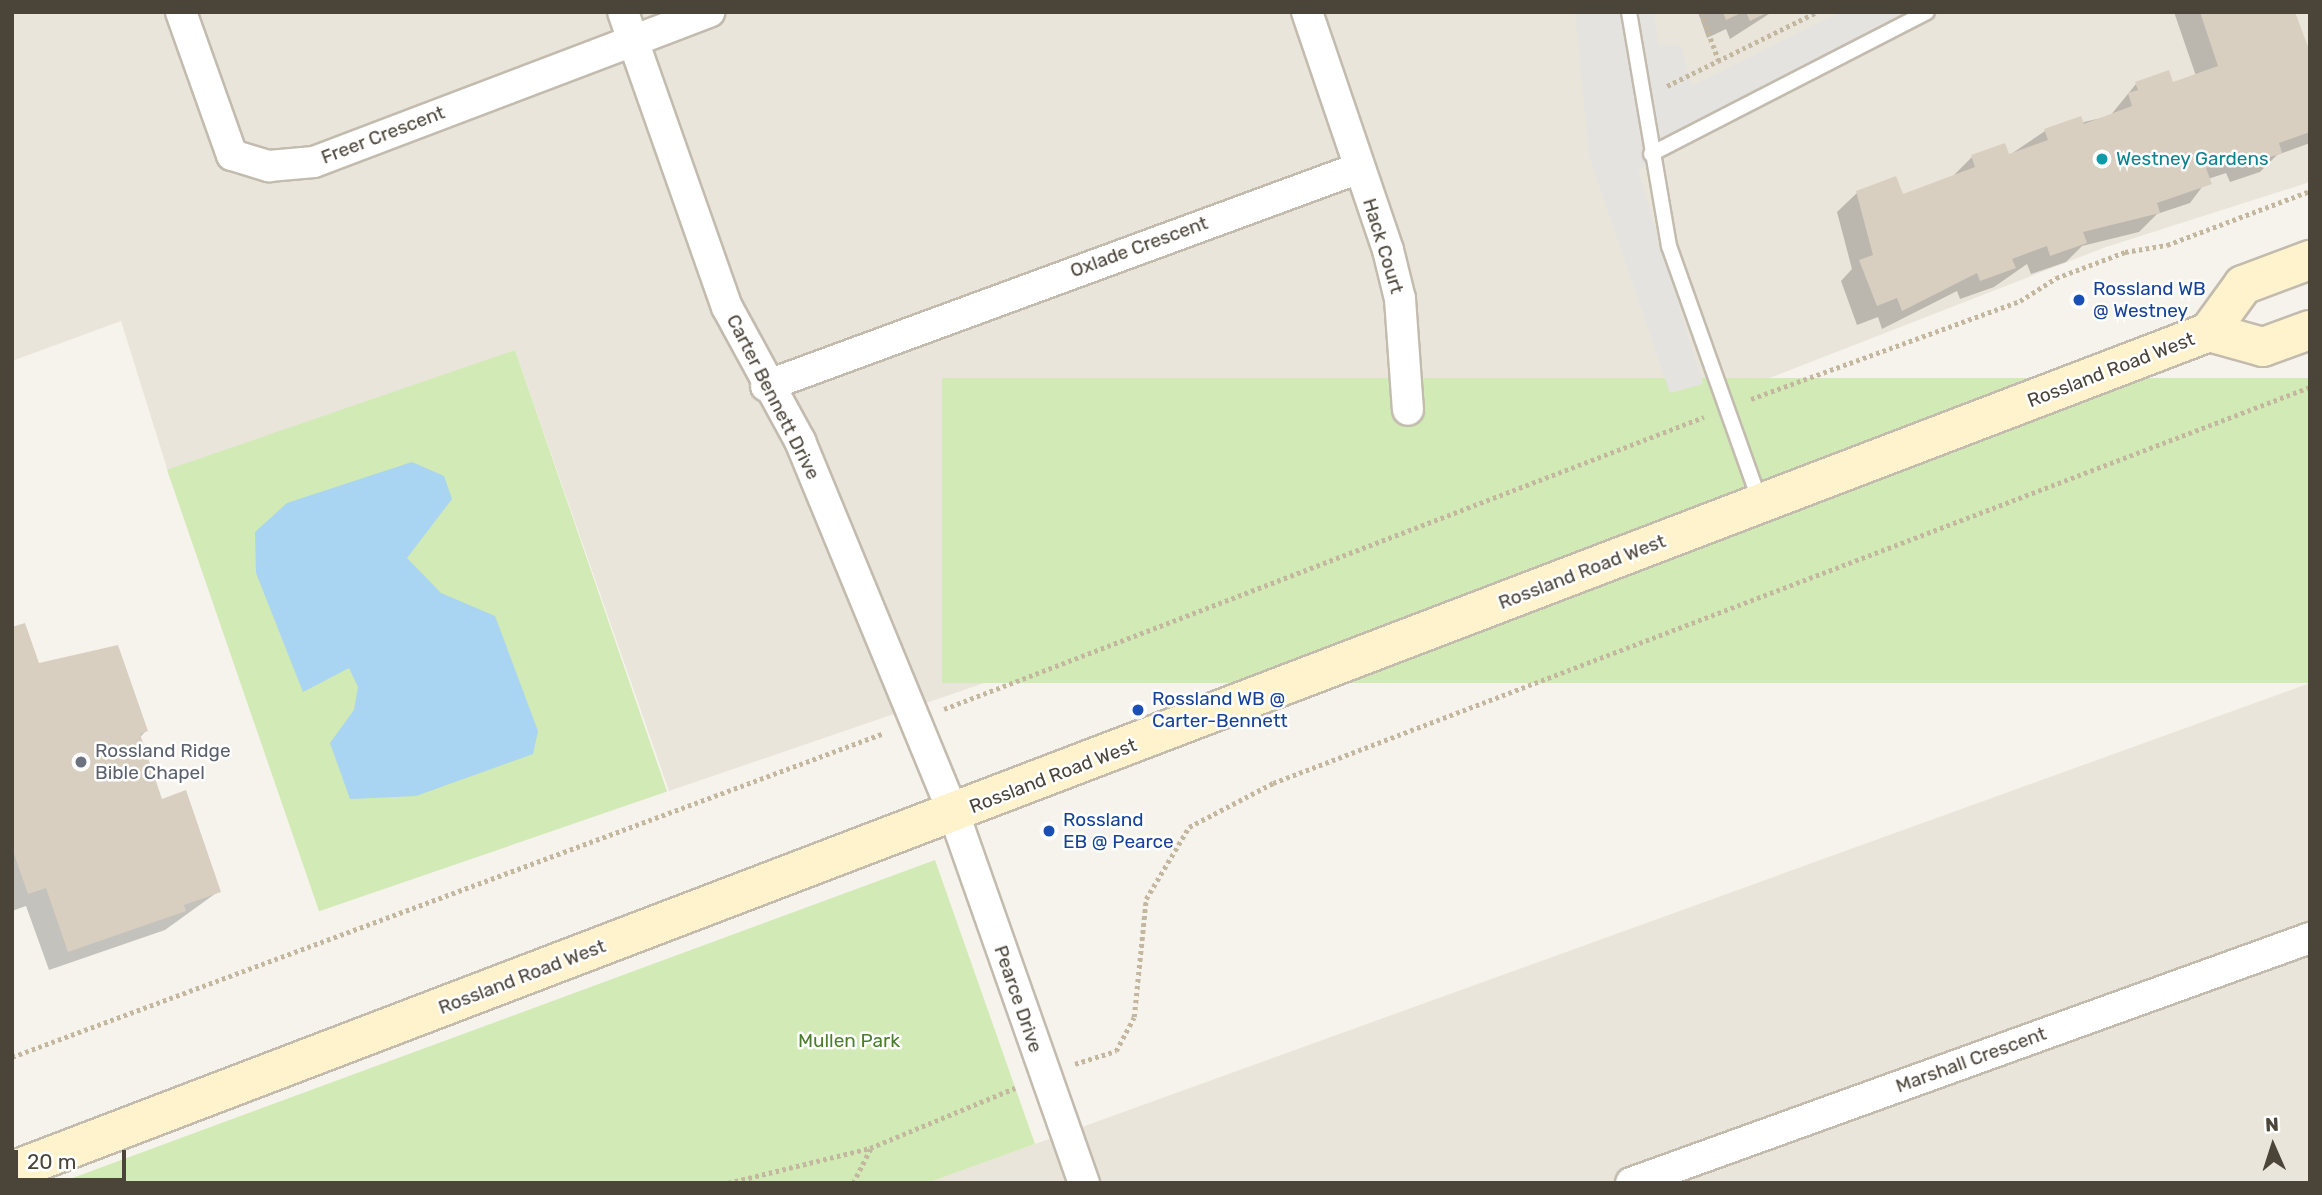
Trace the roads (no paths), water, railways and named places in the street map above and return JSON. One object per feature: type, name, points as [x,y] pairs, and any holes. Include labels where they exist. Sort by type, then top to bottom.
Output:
[{"type":"main road","name":"Rossland Road West","points":[[12,1171],[954,814],[2209,332],[2243,285],[2310,260]]},
{"type":"main road","name":"Rossland Road West","points":[[2209,332],[2263,347],[2310,330]]},
{"type":"street","name":"Freer Crescent","points":[[181,12],[232,155],[269,166],[314,162],[634,41]]},
{"type":"street","name":"Carter Bennett Drive","points":[[624,12],[727,307],[766,386],[800,442],[954,814]]},
{"type":"street","points":[[634,41],[709,12]]},
{"type":"street","points":[[1307,12],[1359,168]]},
{"type":"street","name":"Oxlade Crescent","points":[[766,386],[1359,168]]},
{"type":"street","name":"Hack Court","points":[[1359,168],[1400,299],[1408,410]]},
{"type":"street","name":"Pearce Drive","points":[[954,814],[1084,1183]]},
{"type":"street","name":"Marshall Crescent","points":[[1631,1183],[2310,938]]},
{"type":"lane","points":[[1629,12],[1651,154],[1669,246],[1731,406],[1760,503]]},
{"type":"lane","points":[[1651,154],[1927,12]]},
{"type":"water","points":[[412,462],[444,476],[452,499],[407,558],[441,593],[495,616],[538,731],[533,754],[416,796],[350,799],[330,743],[354,710],[358,687],[349,668],[303,692],[256,573],[255,532],[287,503]]},
{"type":"place","name":"Westney Gardens","points":[[2102,159]]},
{"type":"place","name":"Rossland WB @ Westney","points":[[2079,300]]},
{"type":"place","name":"Rossland WB @ Carter-Bennett","points":[[1138,710]]},
{"type":"place","name":"Rossland Ridge Bible Chapel","points":[[81,762]]},
{"type":"place","name":"Rossland EB @ Pearce","points":[[1049,831]]},
{"type":"park label","name":"Mullen Park","points":[[849,1041]]}]
